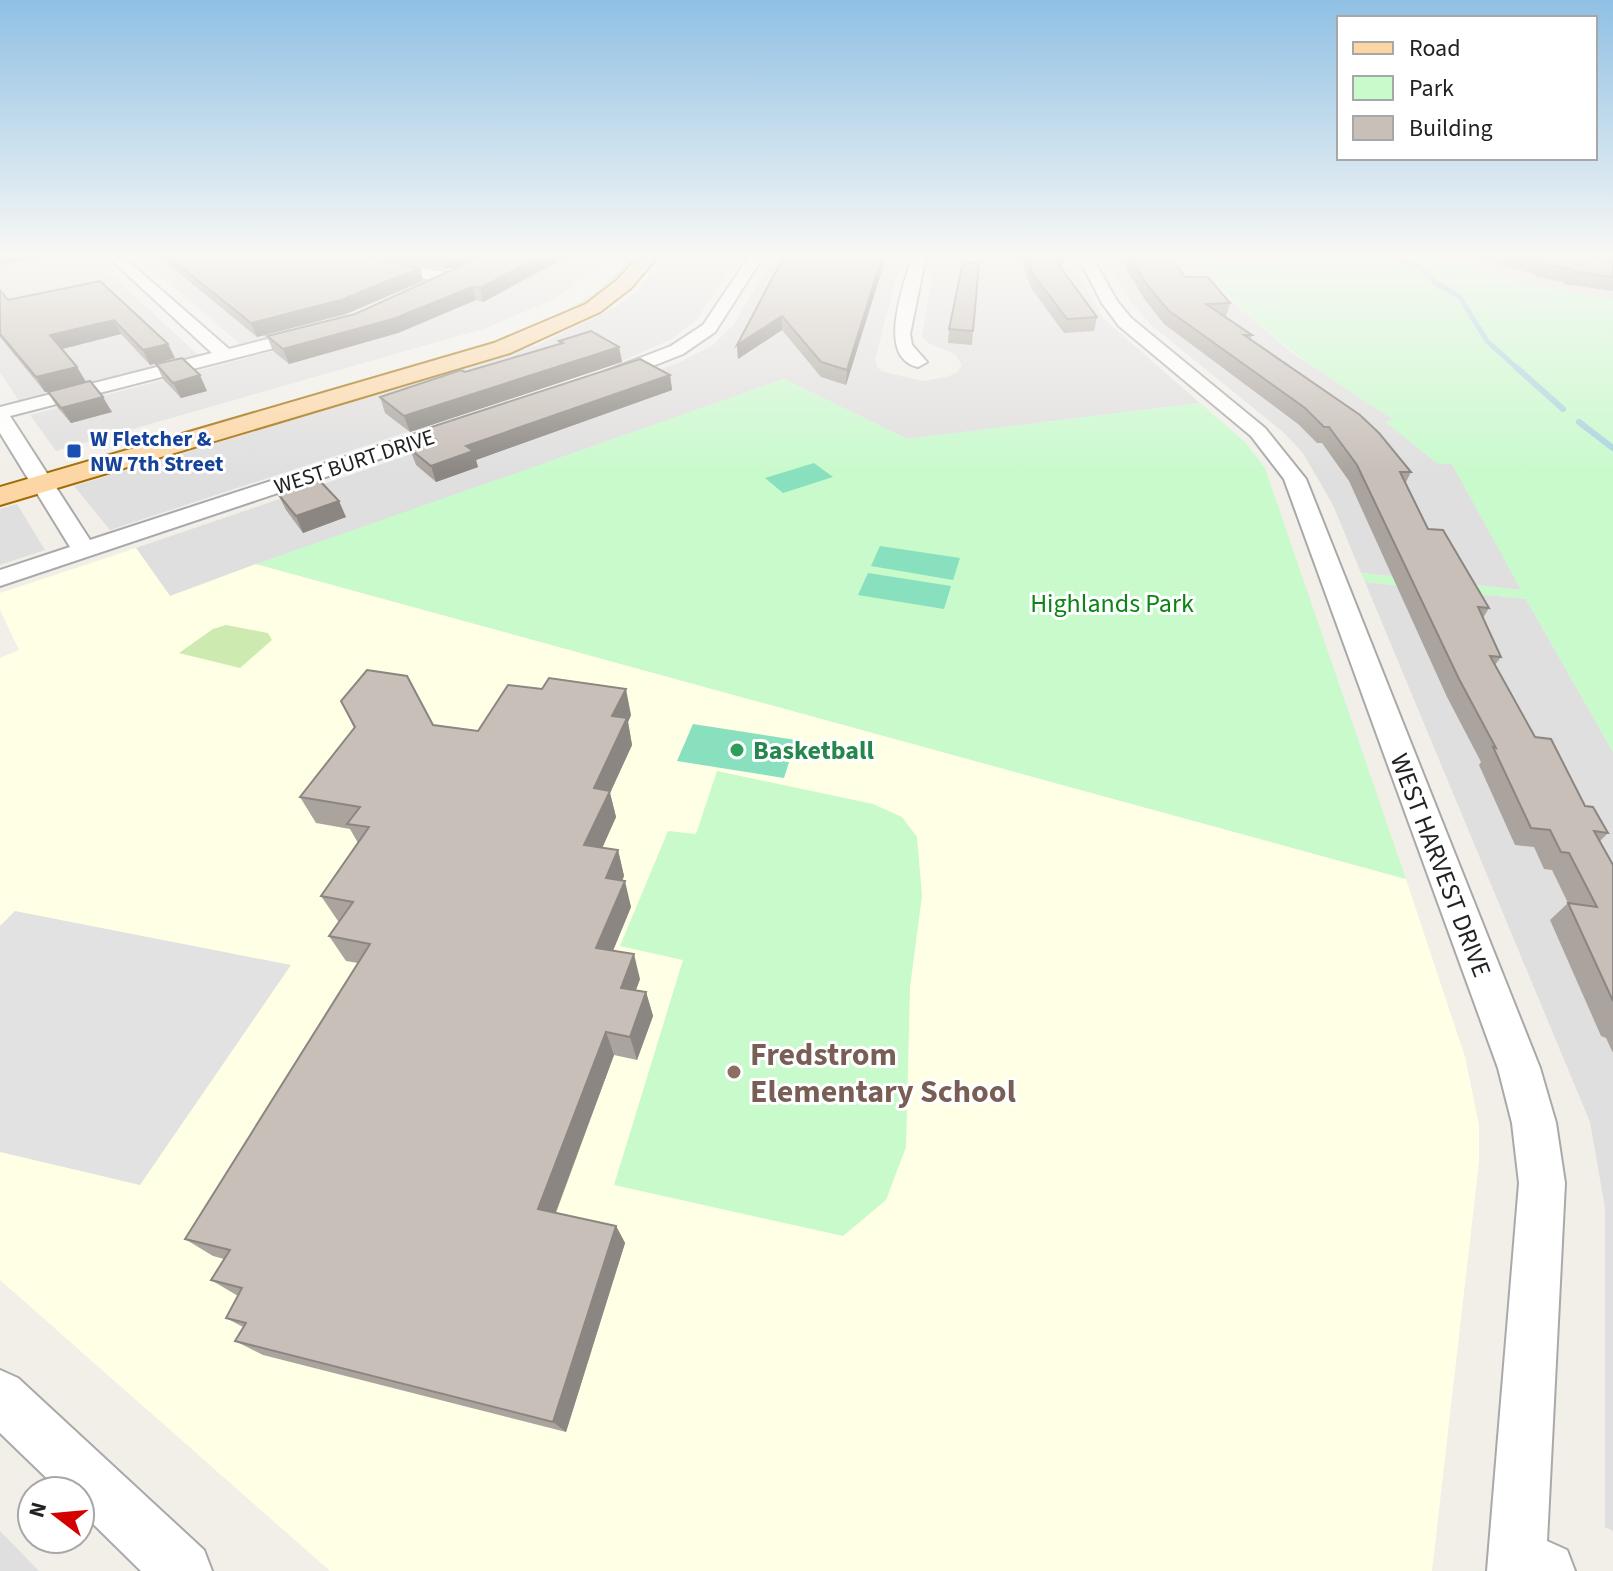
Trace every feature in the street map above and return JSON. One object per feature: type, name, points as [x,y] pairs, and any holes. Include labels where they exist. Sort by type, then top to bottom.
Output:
[{"type":"main road","points":[[0,496],[39,476],[515,328]]},
{"type":"main road","points":[[0,478],[39,476],[467,359],[550,328]]},
{"type":"street","points":[[195,328],[225,355]]},
{"type":"street","points":[[582,386],[655,360],[695,339],[707,328]]},
{"type":"street","points":[[903,328],[903,346],[918,362]]},
{"type":"street","name":"WEST HARVEST DRIVE","points":[[1133,328],[1258,432],[1288,467],[1519,1068],[1534,1123],[1542,1183],[1526,1566]]},
{"type":"street","points":[[84,550],[0,415],[322,330]]},
{"type":"street","name":"WEST BURT DRIVE","points":[[0,578],[478,420]]},
{"type":"street","points":[[0,1396],[183,1571]]},
{"type":"shaded area","points":[[0,328],[169,328],[198,355],[19,401],[0,372]]},
{"type":"shaded area","points":[[222,328],[301,328],[240,344]]},
{"type":"shaded area","points":[[485,328],[56,451],[30,415],[353,330]]},
{"type":"shaded area","points":[[572,328],[685,328],[672,339],[625,360],[110,530],[74,486],[538,345]]},
{"type":"shaded area","points":[[730,328],[883,328],[875,360],[878,368],[923,381],[947,377],[958,372],[962,365],[955,354],[928,343],[922,336],[923,328],[1115,328],[1200,403],[907,439],[784,379],[170,596],[136,548],[678,363],[713,345]]},
{"type":"shaded area","points":[[1155,328],[1263,328],[1292,353],[1395,419],[1386,422],[1437,463],[1452,464],[1522,590],[1361,573],[1333,505],[1303,453],[1282,431]]},
{"type":"shaded area","points":[[17,504],[45,550],[0,565],[0,509]]},
{"type":"shaded area","name":"Fredstrom Elementary School","points":[[136,548],[170,596],[256,564],[1406,879],[1465,1057],[1479,1125],[1479,1162],[1432,1571],[330,1571],[0,1280],[0,658],[19,650],[0,610],[0,593]]},
{"type":"shaded area","points":[[1365,582],[1526,599],[1613,752],[1613,1531],[1605,1527],[1605,1208],[1590,1122]]},
{"type":"shaded area","points":[[15,911],[291,965],[140,1185],[0,1152],[0,926]]},
{"type":"shaded area","points":[[0,1531],[16,1547],[16,1555],[23,1555],[39,1571],[0,1571]]},
{"type":"green space","points":[[537,328],[519,337],[287,407],[284,404],[480,347]]},
{"type":"green space","points":[[1265,328],[1613,328],[1613,752],[1526,599],[1365,582],[1361,573],[1521,590],[1452,464],[1437,463],[1385,422],[1393,419]]},
{"type":"green space","name":"Highlands Park","points":[[784,379],[907,439],[1200,403],[1245,442],[1265,468],[1406,879],[256,564]]},
{"type":"green space","points":[[814,463],[833,477],[783,493],[765,478]]},
{"type":"green space","points":[[880,546],[960,558],[953,580],[871,566]]},
{"type":"green space","points":[[868,573],[951,586],[944,609],[858,595]]},
{"type":"green space","points":[[226,625],[268,633],[272,640],[240,668],[179,653],[213,629]]},
{"type":"green space","name":"Basketball","points":[[693,724],[796,740],[784,778],[677,761]]},
{"type":"green space","points":[[717,771],[873,804],[902,817],[917,837],[922,896],[910,987],[906,1147],[886,1200],[843,1236],[614,1185],[683,960],[620,946],[668,831],[696,834]]},
{"type":"building","points":[[0,328],[79,328],[50,335],[77,367],[36,377],[0,334]]},
{"type":"building","points":[[122,328],[151,328],[168,344],[143,350]]},
{"type":"building","points":[[298,328],[359,328],[283,349],[267,336]]},
{"type":"building","points":[[746,328],[763,328],[737,345]]},
{"type":"building","points":[[792,328],[860,328],[847,370],[821,362]]},
{"type":"building","points":[[949,328],[973,328],[973,331]]},
{"type":"building","points":[[1194,328],[1242,328],[1252,335],[1244,335],[1360,415],[1411,472],[1400,472],[1428,529],[1443,530],[1489,608],[1478,607],[1501,657],[1490,656],[1535,737],[1551,739],[1585,806],[1593,807],[1608,833],[1594,831],[1613,865],[1613,1001],[1568,903],[1597,907],[1569,853],[1561,852],[1550,830],[1531,828],[1493,747],[1496,748],[1459,679],[1357,465],[1329,427],[1324,427],[1305,408]]},
{"type":"building","points":[[591,331],[619,347],[404,416],[380,397],[461,370],[465,372],[563,343],[559,341]]},
{"type":"building","points":[[182,358],[200,375],[173,383],[156,364]]},
{"type":"building","points":[[640,359],[670,375],[466,446],[473,451],[431,466],[410,449],[436,440],[422,430]]},
{"type":"building","points":[[90,381],[103,397],[61,408],[48,392]]},
{"type":"building","points":[[319,480],[339,501],[296,516],[278,494]]},
{"type":"building","points":[[367,670],[407,676],[433,725],[478,731],[508,685],[542,689],[549,678],[626,689],[612,716],[627,718],[594,788],[610,791],[584,845],[618,850],[606,878],[625,881],[596,948],[634,954],[621,988],[646,992],[630,1037],[606,1032],[538,1209],[616,1226],[553,1422],[235,1341],[246,1323],[226,1318],[242,1288],[211,1280],[230,1250],[185,1239],[370,944],[329,936],[353,902],[321,896],[369,827],[347,824],[360,807],[300,797],[355,727],[341,701]]},
{"type":"waterway","points":[[1479,328],[1487,341],[1518,369]]},
{"type":"waterway","points":[[1516,367],[1563,409]]},
{"type":"waterway","points":[[1579,422],[1613,448]]},
{"type":"place","name":"W Fletcher & NW 7th Street","points":[[74,451]]},
{"type":"place","name":"Basketball","points":[[737,750]]},
{"type":"place","name":"Fredstrom Elementary School","points":[[734,1072]]}]
